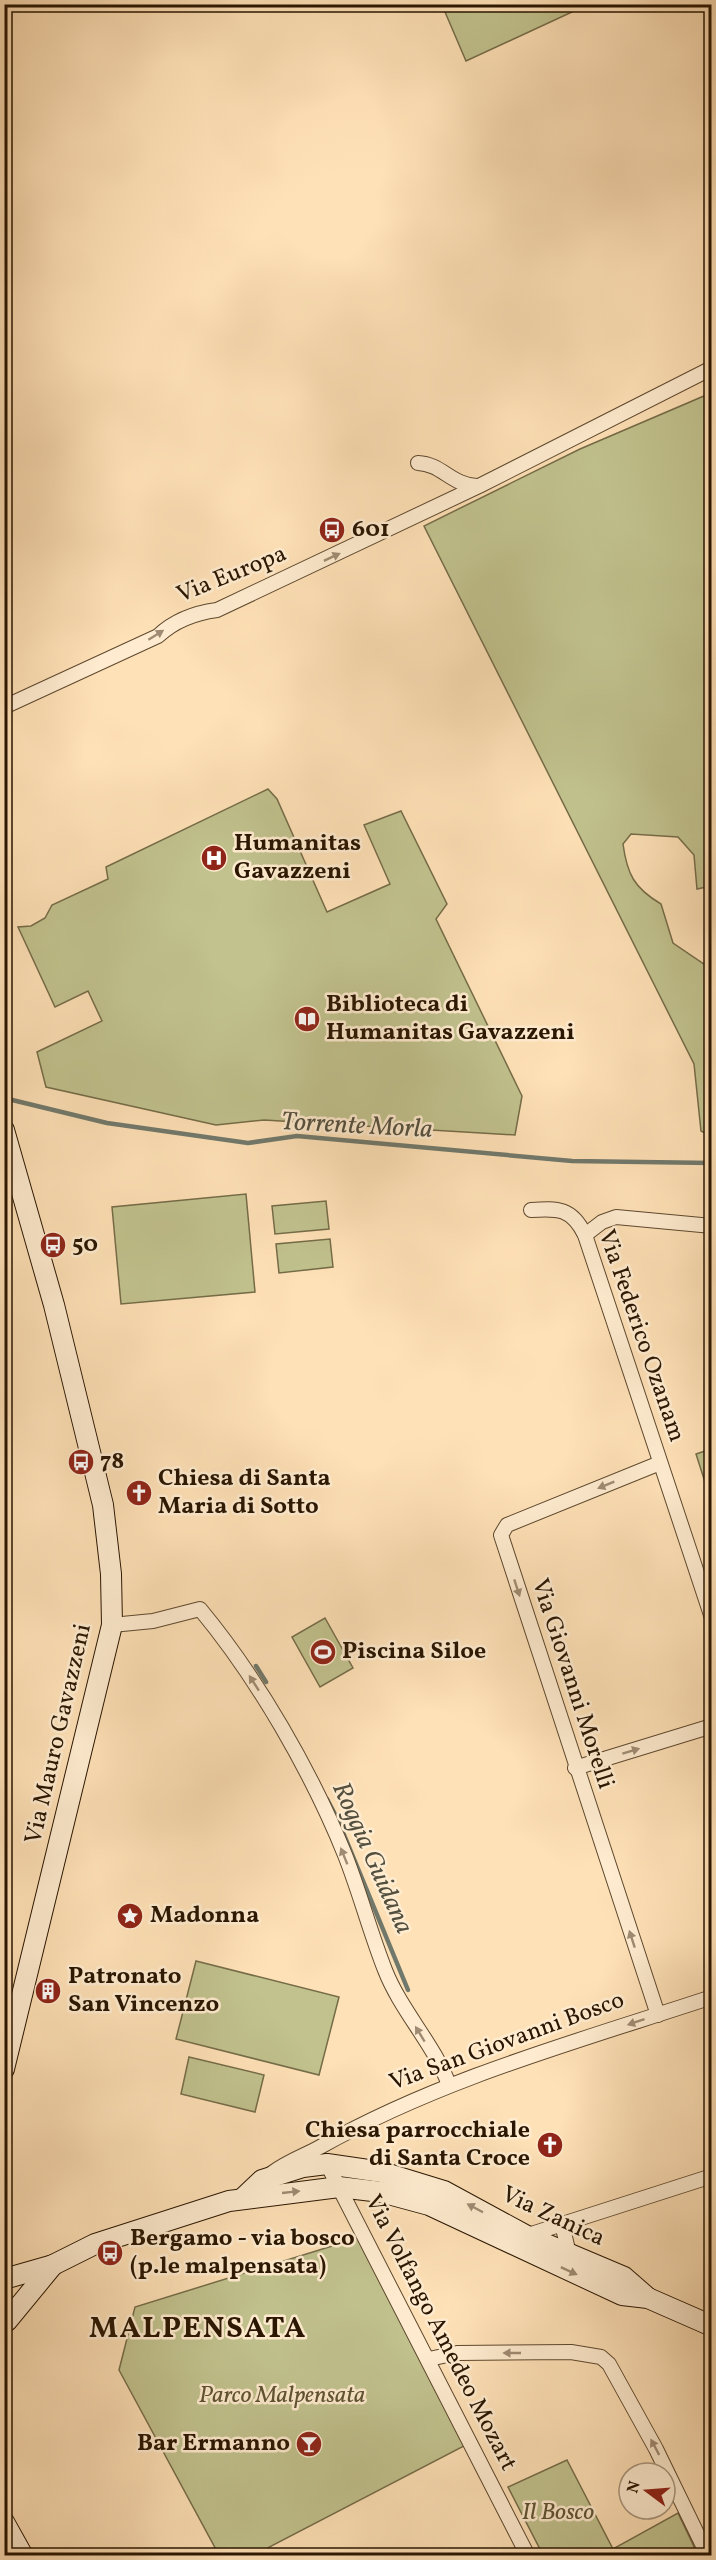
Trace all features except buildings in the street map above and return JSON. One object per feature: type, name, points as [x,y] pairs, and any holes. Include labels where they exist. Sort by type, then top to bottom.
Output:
[{"type":"main road","name":"Via Mauro Gavazzeni","points":[[4,1130],[54,1305],[103,1505],[111,1574],[112,1624],[4,2069]]},
{"type":"main road","name":"Via San Giovanni Bosco","points":[[243,2198],[262,2180],[303,2167],[327,2164]]},
{"type":"main road","name":"Via Zanica","points":[[327,2164],[382,2172],[444,2191],[540,2242],[622,2295],[648,2298]]},
{"type":"main road","name":"Via San Giovanni Bosco","points":[[4,2280],[53,2265],[94,2244],[243,2198],[339,2187]]},
{"type":"main road","name":"Via Zanica","points":[[339,2187],[381,2192],[429,2205],[498,2236],[540,2242],[624,2277],[648,2298],[711,2326]]},
{"type":"main road","name":"Via San Giovanni Bosco","points":[[5,2322],[53,2265]]},
{"type":"main road","points":[[4,2522],[23,2556]]},
{"type":"street","name":"Via Europa","points":[[4,707],[158,636],[170,625],[196,612],[217,610],[479,486],[711,368]]},
{"type":"street","points":[[418,463],[432,464],[460,484],[479,486]]},
{"type":"street","name":"Via Federico Ozanam","points":[[531,1210],[558,1208],[578,1221],[585,1235],[711,1618]]},
{"type":"street","points":[[585,1235],[602,1222],[616,1217],[711,1226]]},
{"type":"street","name":"Via Giovanni Morelli","points":[[658,2015],[575,1768],[502,1541],[502,1532],[507,1525],[660,1463]]},
{"type":"street","points":[[112,1624],[153,1621],[200,1609],[266,1701],[297,1755],[344,1854],[394,1991],[442,2067],[449,2085]]},
{"type":"street","points":[[575,1768],[711,1726]]},
{"type":"street","name":"Via San Giovanni Bosco","points":[[262,2180],[288,2161],[316,2149],[354,2127],[449,2085],[711,1996]]},
{"type":"street","name":"Via Volfango Amedeo Mozart","points":[[327,2164],[528,2556]]},
{"type":"street","points":[[498,2236],[540,2242],[562,2224],[711,2176]]},
{"type":"street","points":[[562,2224],[569,2254]]},
{"type":"street","points":[[429,2359],[457,2353],[571,2352],[601,2357],[609,2364],[656,2449],[708,2556]]},
{"type":"green space","points":[[442,5],[587,5],[466,61]]},
{"type":"green space","points":[[711,393],[711,886],[697,889],[694,855],[678,837],[631,834],[623,844],[633,879],[644,892],[661,904],[673,943],[711,969],[711,1136],[701,1131],[694,1064],[424,526],[580,449]]},
{"type":"green space","points":[[268,789],[277,799],[327,912],[390,884],[364,825],[401,811],[447,904],[436,919],[522,1096],[515,1135],[264,1120],[216,1125],[46,1087],[37,1052],[102,1021],[88,991],[55,1007],[18,927],[31,926],[45,918],[52,905],[108,879],[106,867]]},
{"type":"green space","points":[[246,1194],[255,1292],[121,1304],[112,1207]]},
{"type":"green space","points":[[326,1201],[329,1229],[275,1234],[272,1206]]},
{"type":"green space","points":[[330,1239],[333,1267],[279,1273],[276,1244]]},
{"type":"green space","points":[[712,1449],[711,1501],[696,1454]]},
{"type":"green space","name":"Piscina Siloe","points":[[325,1618],[353,1668],[320,1687],[292,1637]]},
{"type":"green space","points":[[196,1961],[339,1997],[319,2075],[176,2039]]},
{"type":"green space","points":[[189,2057],[264,2075],[255,2112],[181,2094]]},
{"type":"green space","name":"Parco Malpensata","points":[[358,2238],[464,2446],[254,2555],[219,2555],[119,2370],[135,2307]]},
{"type":"green space","name":"Il Bosco","points":[[567,2460],[613,2549],[664,2521],[677,2521],[678,2513],[698,2555],[543,2555],[508,2487]]},
{"type":"waterway","name":"Torrente Morla","points":[[4,1098],[107,1123],[248,1143],[297,1136],[572,1161],[712,1163]]},
{"type":"waterway","name":"Roggia Guidana","points":[[256,1666],[266,1682]]},
{"type":"waterway","name":"Roggia Guidana","points":[[327,1799],[338,1820],[408,1990]]},
{"type":"place","name":"601","points":[[332,530]]},
{"type":"place","name":"Humanitas Gavazzeni","points":[[214,858]]},
{"type":"place","name":"Biblioteca di Humanitas Gavazzeni","points":[[307,1019]]},
{"type":"place","name":"50","points":[[53,1245]]},
{"type":"place","name":"78","points":[[81,1462]]},
{"type":"place","name":"Chiesa di Santa Maria di Sotto","points":[[139,1493]]},
{"type":"place","name":"Piscina Siloe","points":[[323,1652]]},
{"type":"place","name":"Madonna","points":[[130,1916]]},
{"type":"place","name":"Patronato San Vincenzo","points":[[48,1991]]},
{"type":"place","name":"Chiesa parrocchiale di Santa Croce","points":[[550,2145]]},
{"type":"place","name":"Bergamo - via bosco (p.le malpensata)","points":[[110,2253]]},
{"type":"place","name":"Bar Ermanno","points":[[309,2444]]},
{"type":"district","name":"MALPENSATA","points":[[198,2329]]}]
